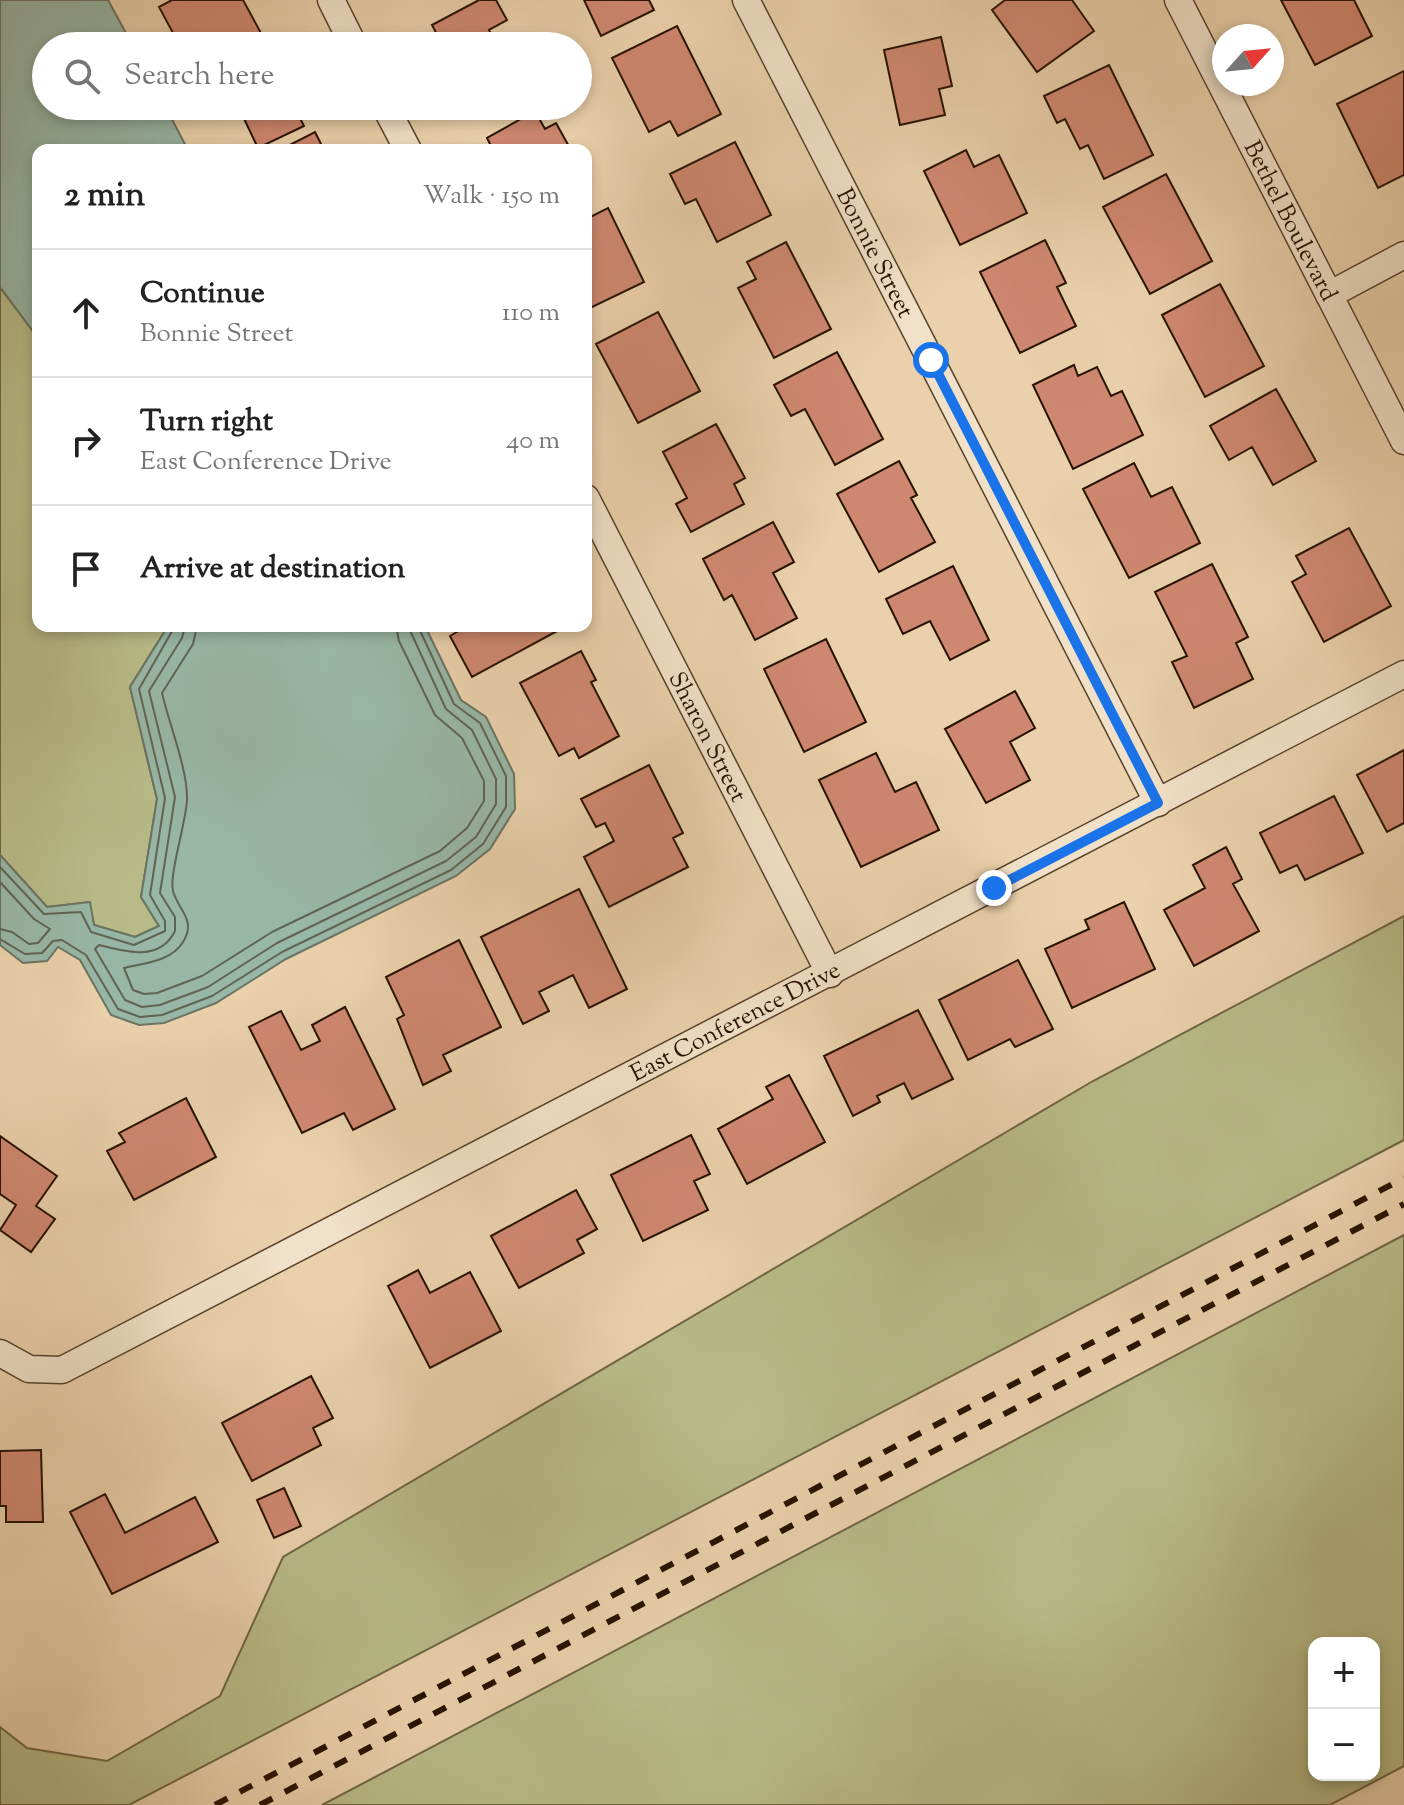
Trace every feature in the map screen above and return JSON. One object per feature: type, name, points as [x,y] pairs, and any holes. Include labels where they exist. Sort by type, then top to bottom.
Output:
[{"type":"street","points":[[331,0],[347,32]]},
{"type":"street","name":"Bonnie Street","points":[[746,0],[1158,803]]},
{"type":"street","name":"Bethel Boulevard","points":[[1178,0],[1404,441]]},
{"type":"street","points":[[392,120],[405,144]]},
{"type":"street","points":[[1329,295],[1404,255]]},
{"type":"street","name":"Sharon Street","points":[[592,510],[830,974]]},
{"type":"street","name":"East Conference Drive","points":[[0,1353],[29,1369],[66,1368],[1404,674]]},
{"type":"green space","points":[[0,287],[32,330],[32,632],[164,632],[130,687],[157,799],[141,897],[159,926],[135,937],[94,925],[89,902],[47,907],[0,855]]},
{"type":"green space","points":[[1404,916],[1404,1140],[129,1805],[0,1805],[0,1727],[27,1748],[107,1761],[220,1696],[283,1557],[1093,1081]]},
{"type":"green space","points":[[1404,1235],[1404,1766],[1380,1779],[1380,1637],[1308,1637],[1308,1781],[1376,1781],[1330,1805],[322,1805]]},
{"type":"water","points":[[0,0],[108,0],[125,32],[32,32],[32,120],[172,120],[185,144],[32,144],[32,330],[0,287]]},
{"type":"water","points":[[164,632],[428,632],[461,700],[486,717],[514,774],[515,809],[490,849],[456,876],[286,959],[216,1003],[164,1023],[139,1025],[111,1015],[80,960],[58,947],[47,961],[23,963],[0,945],[0,855],[47,907],[90,902],[94,925],[135,937],[159,926],[141,897],[157,799],[130,687]]},
{"type":"building","points":[[172,0],[243,0],[260,32],[172,32],[159,7]]},
{"type":"building","points":[[479,0],[496,0],[507,20],[490,32],[436,32],[432,25]]},
{"type":"building","points":[[584,0],[649,0],[654,10],[601,36]]},
{"type":"building","points":[[1005,0],[1072,0],[1094,31],[1037,72],[992,10]]},
{"type":"building","points":[[1281,0],[1354,0],[1372,36],[1315,65]]},
{"type":"building","points":[[677,26],[721,114],[678,136],[670,121],[649,132],[612,58]]},
{"type":"building","points":[[941,37],[952,86],[939,89],[945,115],[900,125],[884,50]]},
{"type":"building","points":[[1109,65],[1153,155],[1104,179],[1088,145],[1080,149],[1065,119],[1057,123],[1044,96]]},
{"type":"building","points":[[1404,71],[1404,175],[1378,188],[1337,104]]},
{"type":"building","points":[[245,120],[301,120],[304,126],[266,144],[256,144]]},
{"type":"building","points":[[519,120],[540,120],[545,129],[556,123],[568,144],[490,144],[487,138]]},
{"type":"building","points":[[315,132],[321,144],[292,144]]},
{"type":"building","points":[[735,142],[771,215],[717,242],[696,199],[685,204],[670,174]]},
{"type":"building","points":[[966,150],[974,167],[999,155],[1027,213],[960,245],[924,171]]},
{"type":"building","points":[[1166,174],[1212,261],[1150,294],[1103,207]]},
{"type":"building","points":[[608,208],[644,282],[592,307],[592,216]]},
{"type":"building","points":[[1045,240],[1066,283],[1057,287],[1076,326],[1020,353],[980,272]]},
{"type":"building","points":[[786,242],[831,329],[774,358],[738,288],[756,279],[747,262]]},
{"type":"building","points":[[1220,284],[1264,366],[1205,397],[1162,315]]},
{"type":"building","points":[[658,312],[700,391],[638,423],[596,344]]},
{"type":"building","points":[[837,352],[883,439],[835,465],[805,409],[791,416],[774,385]]},
{"type":"building","points":[[1074,365],[1078,376],[1097,367],[1111,396],[1122,391],[1143,435],[1073,469],[1033,385]]},
{"type":"building","points":[[1276,389],[1316,461],[1273,485],[1252,447],[1229,460],[1210,426]]},
{"type":"building","points":[[716,424],[745,478],[734,484],[744,504],[691,532],[676,504],[687,498],[663,452]]},
{"type":"building","points":[[899,461],[917,495],[911,498],[935,542],[879,572],[837,494]]},
{"type":"building","points":[[1134,463],[1151,497],[1172,487],[1200,543],[1129,578],[1083,489]]},
{"type":"building","points":[[773,522],[794,562],[773,573],[797,618],[755,640],[732,595],[724,600],[703,559]]},
{"type":"building","points":[[1349,528],[1391,606],[1324,642],[1292,582],[1306,574],[1296,556]]},
{"type":"building","points":[[1212,564],[1248,637],[1236,643],[1253,679],[1194,708],[1172,662],[1187,656],[1155,592]]},
{"type":"building","points":[[953,566],[989,640],[950,660],[930,621],[903,634],[886,599]]},
{"type":"building","points":[[457,632],[555,632],[472,677],[450,636]]},
{"type":"building","points":[[826,639],[866,722],[804,752],[764,669]]},
{"type":"building","points":[[581,651],[596,680],[591,682],[619,736],[579,758],[574,748],[559,756],[520,683]]},
{"type":"building","points":[[1015,691],[1035,728],[1010,742],[1030,780],[986,803],[945,729]]},
{"type":"building","points":[[1404,750],[1404,823],[1387,832],[1357,775]]},
{"type":"building","points":[[876,753],[895,792],[916,782],[939,830],[861,867],[819,780]]},
{"type":"building","points":[[649,765],[683,833],[673,838],[688,867],[609,907],[584,857],[614,841],[605,823],[596,827],[581,799]]},
{"type":"building","points":[[1334,796],[1363,853],[1305,880],[1297,865],[1280,873],[1260,833]]},
{"type":"building","points":[[1226,847],[1242,879],[1233,884],[1259,931],[1194,966],[1164,910],[1205,888],[1193,865]]},
{"type":"building","points":[[579,889],[627,989],[589,1008],[573,975],[539,992],[549,1011],[523,1024],[481,937]]},
{"type":"building","points":[[1124,902],[1155,969],[1072,1008],[1045,949],[1089,929],[1085,920]]},
{"type":"building","points":[[459,940],[501,1027],[443,1055],[451,1071],[423,1085],[397,1019],[404,1015],[386,977]]},
{"type":"building","points":[[1018,960],[1053,1029],[1015,1047],[1010,1039],[968,1060],[939,1000]]},
{"type":"building","points":[[345,1007],[395,1109],[353,1130],[344,1113],[302,1133],[249,1027],[281,1011],[301,1050],[320,1041],[312,1025]]},
{"type":"building","points":[[918,1010],[953,1079],[912,1099],[904,1083],[877,1096],[880,1102],[853,1116],[824,1056]]},
{"type":"building","points":[[789,1075],[825,1142],[747,1184],[718,1129],[773,1099],[766,1087]]},
{"type":"building","points":[[186,1098],[216,1157],[134,1200],[107,1151],[125,1142],[119,1133]]},
{"type":"building","points":[[691,1135],[710,1174],[694,1181],[708,1210],[643,1241],[611,1175]]},
{"type":"building","points":[[0,1136],[57,1176],[36,1206],[55,1219],[31,1252],[0,1230],[16,1205],[0,1194]]},
{"type":"building","points":[[576,1190],[597,1229],[577,1240],[584,1253],[519,1288],[491,1236]]},
{"type":"building","points":[[418,1270],[430,1293],[470,1272],[501,1331],[430,1368],[388,1286]]},
{"type":"building","points":[[311,1376],[333,1418],[313,1428],[321,1445],[252,1481],[222,1423]]},
{"type":"building","points":[[41,1450],[43,1522],[6,1522],[6,1506],[0,1506],[0,1451]]},
{"type":"building","points":[[284,1488],[301,1526],[274,1538],[257,1500]]},
{"type":"building","points":[[105,1494],[125,1533],[195,1497],[218,1542],[112,1594],[70,1512]]},
{"type":"railway","points":[[215,1805],[1404,1178]]},
{"type":"railway","points":[[260,1805],[1404,1204]]},
{"type":"route","points":[[931,360],[1158,803],[994,888]]}]
